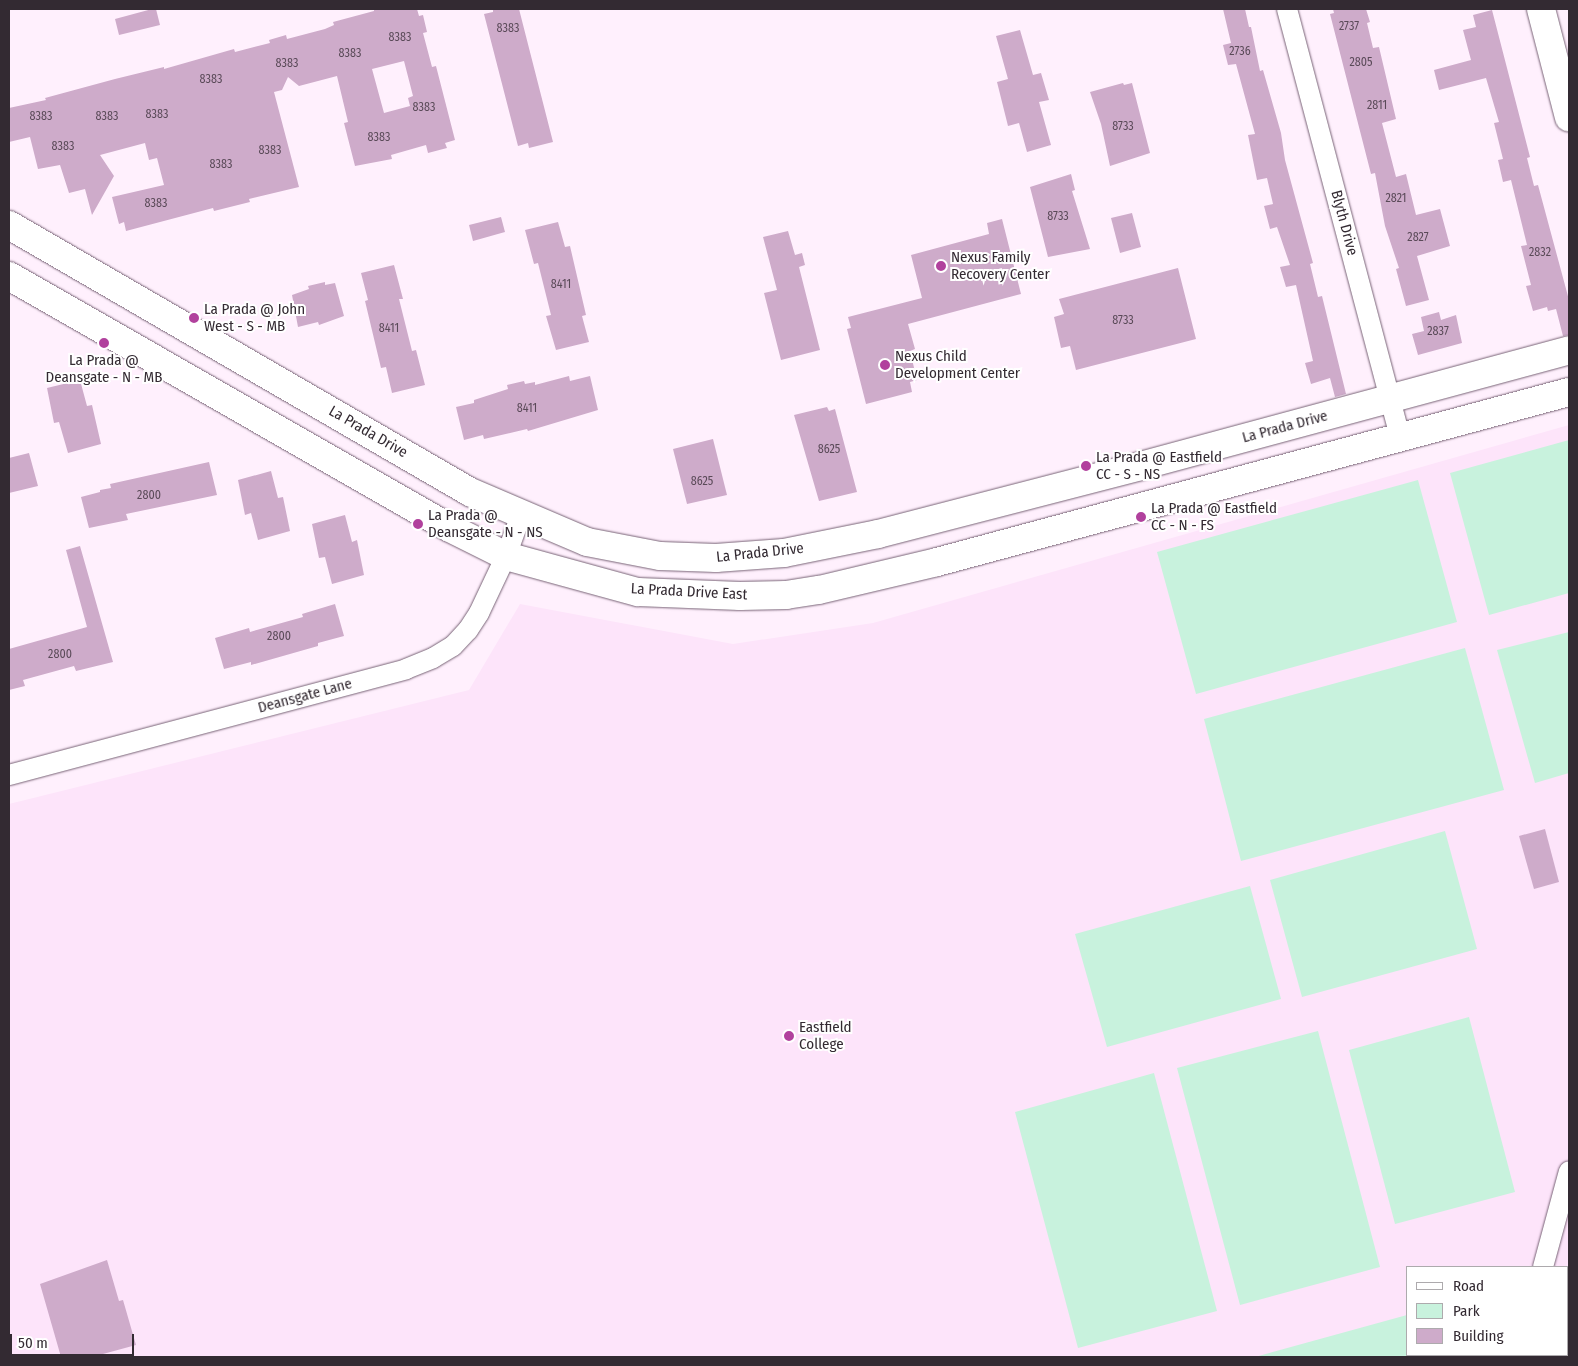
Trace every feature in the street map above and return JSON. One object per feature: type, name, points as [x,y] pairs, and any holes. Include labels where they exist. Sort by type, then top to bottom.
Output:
[{"type":"main road","points":[[1541,9],[1568,105]]},
{"type":"main road","name":"La Prada Drive","points":[[9,225],[470,492],[587,542],[660,556],[716,558],[784,553],[878,534],[1140,466],[1569,350]]},
{"type":"main road","points":[[9,276],[440,523],[506,556]]},
{"type":"main road","points":[[78,315],[100,277]]},
{"type":"main road","points":[[784,553],[786,595],[819,590],[928,564],[1569,392]]},
{"type":"main road","points":[[1034,492],[1044,533]]},
{"type":"main road","name":"La Prada Drive East","points":[[506,556],[638,592],[740,596],[786,595]]},
{"type":"street","name":"Blyth Drive","points":[[1287,9],[1400,437]]},
{"type":"street","name":"Deansgate Lane","points":[[9,775],[406,669],[433,658],[453,646],[468,630],[479,613],[506,556],[521,515]]},
{"type":"street","points":[[1543,1266],[1569,1171]]},
{"type":"shaded area","name":"Eastfield College","points":[[1569,425],[1569,1357],[9,1357],[9,804],[469,690],[520,604],[733,644],[873,623]]},
{"type":"green space","points":[[1569,440],[1569,593],[1489,615],[1450,473]]},
{"type":"green space","points":[[1418,480],[1457,622],[1196,694],[1157,552]]},
{"type":"green space","points":[[1569,632],[1569,773],[1535,783],[1497,650]]},
{"type":"green space","points":[[1465,648],[1504,790],[1241,861],[1204,719]]},
{"type":"green space","points":[[1445,831],[1477,949],[1302,997],[1270,880]]},
{"type":"green space","points":[[1250,886],[1281,999],[1107,1047],[1075,934]]},
{"type":"green space","points":[[1469,1017],[1515,1192],[1395,1224],[1349,1050]]},
{"type":"green space","points":[[1318,1031],[1380,1267],[1240,1305],[1177,1068]]},
{"type":"green space","points":[[1154,1073],[1217,1311],[1078,1348],[1015,1112]]},
{"type":"green space","points":[[1406,1315],[1406,1356],[1419,1357],[1255,1357]]},
{"type":"building","points":[[156,9],[160,25],[119,35],[115,19]]},
{"type":"building","points":[[374,9],[417,9],[419,16],[423,15],[427,32],[423,33],[432,67],[436,66],[455,140],[445,143],[447,148],[428,153],[426,145],[391,155],[392,159],[355,166],[344,123],[348,122],[337,76],[299,86],[288,77],[282,90],[274,92],[299,187],[249,199],[250,202],[214,211],[213,208],[126,231],[124,222],[119,224],[112,197],[164,185],[157,158],[149,160],[145,143],[100,155],[114,176],[92,215],[85,189],[69,193],[60,165],[38,169],[30,137],[9,142],[9,108],[46,100],[45,98],[164,67],[164,69],[234,49],[235,52],[270,43],[269,40],[286,35],[287,39],[325,29],[334,25],[333,22],[374,11]],"holes":[[[404,61],[413,96],[408,98],[410,106],[384,113],[372,69]]]},
{"type":"building","points":[[493,9],[519,9],[553,142],[529,148],[528,143],[518,146],[484,14],[493,12]]},
{"type":"building","points":[[1223,9],[1245,9],[1249,27],[1251,27],[1260,71],[1263,70],[1281,133],[1285,160],[1313,263],[1310,264],[1318,297],[1322,296],[1346,394],[1335,397],[1330,378],[1311,384],[1305,363],[1313,361],[1296,285],[1286,287],[1280,267],[1290,265],[1277,227],[1270,229],[1264,206],[1273,204],[1267,178],[1257,180],[1248,135],[1255,134],[1236,64],[1228,65],[1223,45],[1231,43]]},
{"type":"building","points":[[1333,9],[1366,9],[1370,22],[1367,23],[1373,48],[1379,47],[1396,119],[1382,123],[1396,177],[1406,174],[1416,215],[1440,209],[1450,246],[1417,256],[1429,300],[1406,306],[1396,269],[1399,268],[1385,226],[1375,173],[1371,174],[1330,14],[1334,13]]},
{"type":"building","points":[[1492,10],[1530,157],[1527,158],[1534,186],[1538,185],[1569,300],[1569,335],[1563,336],[1556,309],[1548,311],[1547,307],[1533,311],[1526,286],[1531,285],[1521,246],[1527,245],[1511,180],[1503,182],[1498,160],[1503,159],[1494,123],[1499,122],[1486,78],[1439,90],[1434,70],[1471,60],[1463,30],[1476,27],[1473,15]]},
{"type":"building","points":[[1020,30],[1033,75],[1041,73],[1049,100],[1039,102],[1051,145],[1027,152],[1019,123],[1008,126],[997,82],[1008,79],[996,36]]},
{"type":"building","points":[[1123,83],[1124,85],[1132,83],[1150,153],[1110,166],[1101,124],[1090,92]]},
{"type":"building","points":[[1071,174],[1075,190],[1072,191],[1090,249],[1048,257],[1030,187]]},
{"type":"building","points":[[1132,213],[1141,247],[1120,253],[1111,218]]},
{"type":"building","points":[[501,217],[505,232],[473,241],[469,225]]},
{"type":"building","points":[[1002,219],[1021,294],[908,324],[915,349],[910,351],[917,380],[910,382],[912,392],[866,404],[847,329],[851,328],[848,317],[922,298],[911,255],[989,234],[987,223]]},
{"type":"building","points":[[558,222],[565,247],[570,246],[586,315],[582,316],[589,342],[556,350],[546,316],[551,315],[538,263],[534,264],[525,230]]},
{"type":"building","points":[[788,231],[795,255],[802,253],[805,265],[799,267],[820,350],[781,360],[764,293],[777,290],[763,237]]},
{"type":"building","points":[[394,265],[403,299],[399,299],[412,351],[416,350],[425,385],[392,393],[386,367],[381,368],[365,301],[368,300],[361,273]]},
{"type":"building","points":[[1178,268],[1196,339],[1076,370],[1070,346],[1061,348],[1054,317],[1064,314],[1059,299]]},
{"type":"building","points":[[325,282],[325,285],[335,283],[344,316],[319,325],[318,322],[298,327],[292,295],[309,289],[308,286]]},
{"type":"building","points":[[1439,312],[1441,320],[1456,315],[1462,343],[1418,355],[1412,334],[1424,331],[1421,317]]},
{"type":"building","points":[[569,376],[570,381],[590,376],[598,410],[528,431],[527,429],[484,439],[483,435],[464,440],[456,407],[474,403],[474,400],[508,389],[507,385],[524,381],[525,384],[535,382],[535,385]]},
{"type":"building","points":[[80,380],[87,406],[92,405],[101,444],[68,453],[59,422],[54,423],[47,388]]},
{"type":"building","points":[[827,407],[829,411],[835,409],[857,492],[819,501],[794,415]]},
{"type":"building","points":[[713,439],[727,495],[687,504],[673,449]]},
{"type":"building","points":[[29,453],[38,486],[9,493],[9,458]]},
{"type":"building","points":[[209,462],[217,495],[126,514],[128,520],[89,528],[81,497],[111,488],[110,484]]},
{"type":"building","points":[[271,471],[278,498],[283,497],[290,531],[258,540],[251,513],[245,515],[238,480]]},
{"type":"building","points":[[345,515],[352,542],[357,540],[364,575],[332,584],[325,557],[319,558],[312,524]]},
{"type":"building","points":[[80,546],[113,662],[76,671],[74,666],[23,680],[25,686],[9,690],[9,649],[87,627],[66,550]]},
{"type":"building","points":[[335,604],[344,636],[318,643],[318,646],[251,665],[251,662],[224,669],[215,638],[249,628],[250,632],[303,617],[302,614]]},
{"type":"building","points":[[1545,829],[1559,882],[1534,889],[1519,836]]},
{"type":"building","points":[[107,1260],[119,1301],[123,1300],[136,1345],[92,1357],[61,1357],[40,1284]]},
{"type":"place","name":"Nexus Family Recovery Center","points":[[941,266]]},
{"type":"place","name":"La Prada @ John West - S - MB","points":[[194,318]]},
{"type":"place","name":"La Prada @ Deansgate - N - MB","points":[[104,343]]},
{"type":"place","name":"Nexus Child Development Center","points":[[885,365]]},
{"type":"place","name":"La Prada @ Eastfield CC - S - NS","points":[[1086,466]]},
{"type":"place","name":"La Prada @ Eastfield CC - N - FS","points":[[1141,517]]},
{"type":"place","name":"La Prada @ Deansgate - N - NS","points":[[418,524]]},
{"type":"place","name":"Eastfield College","points":[[789,1036]]}]
